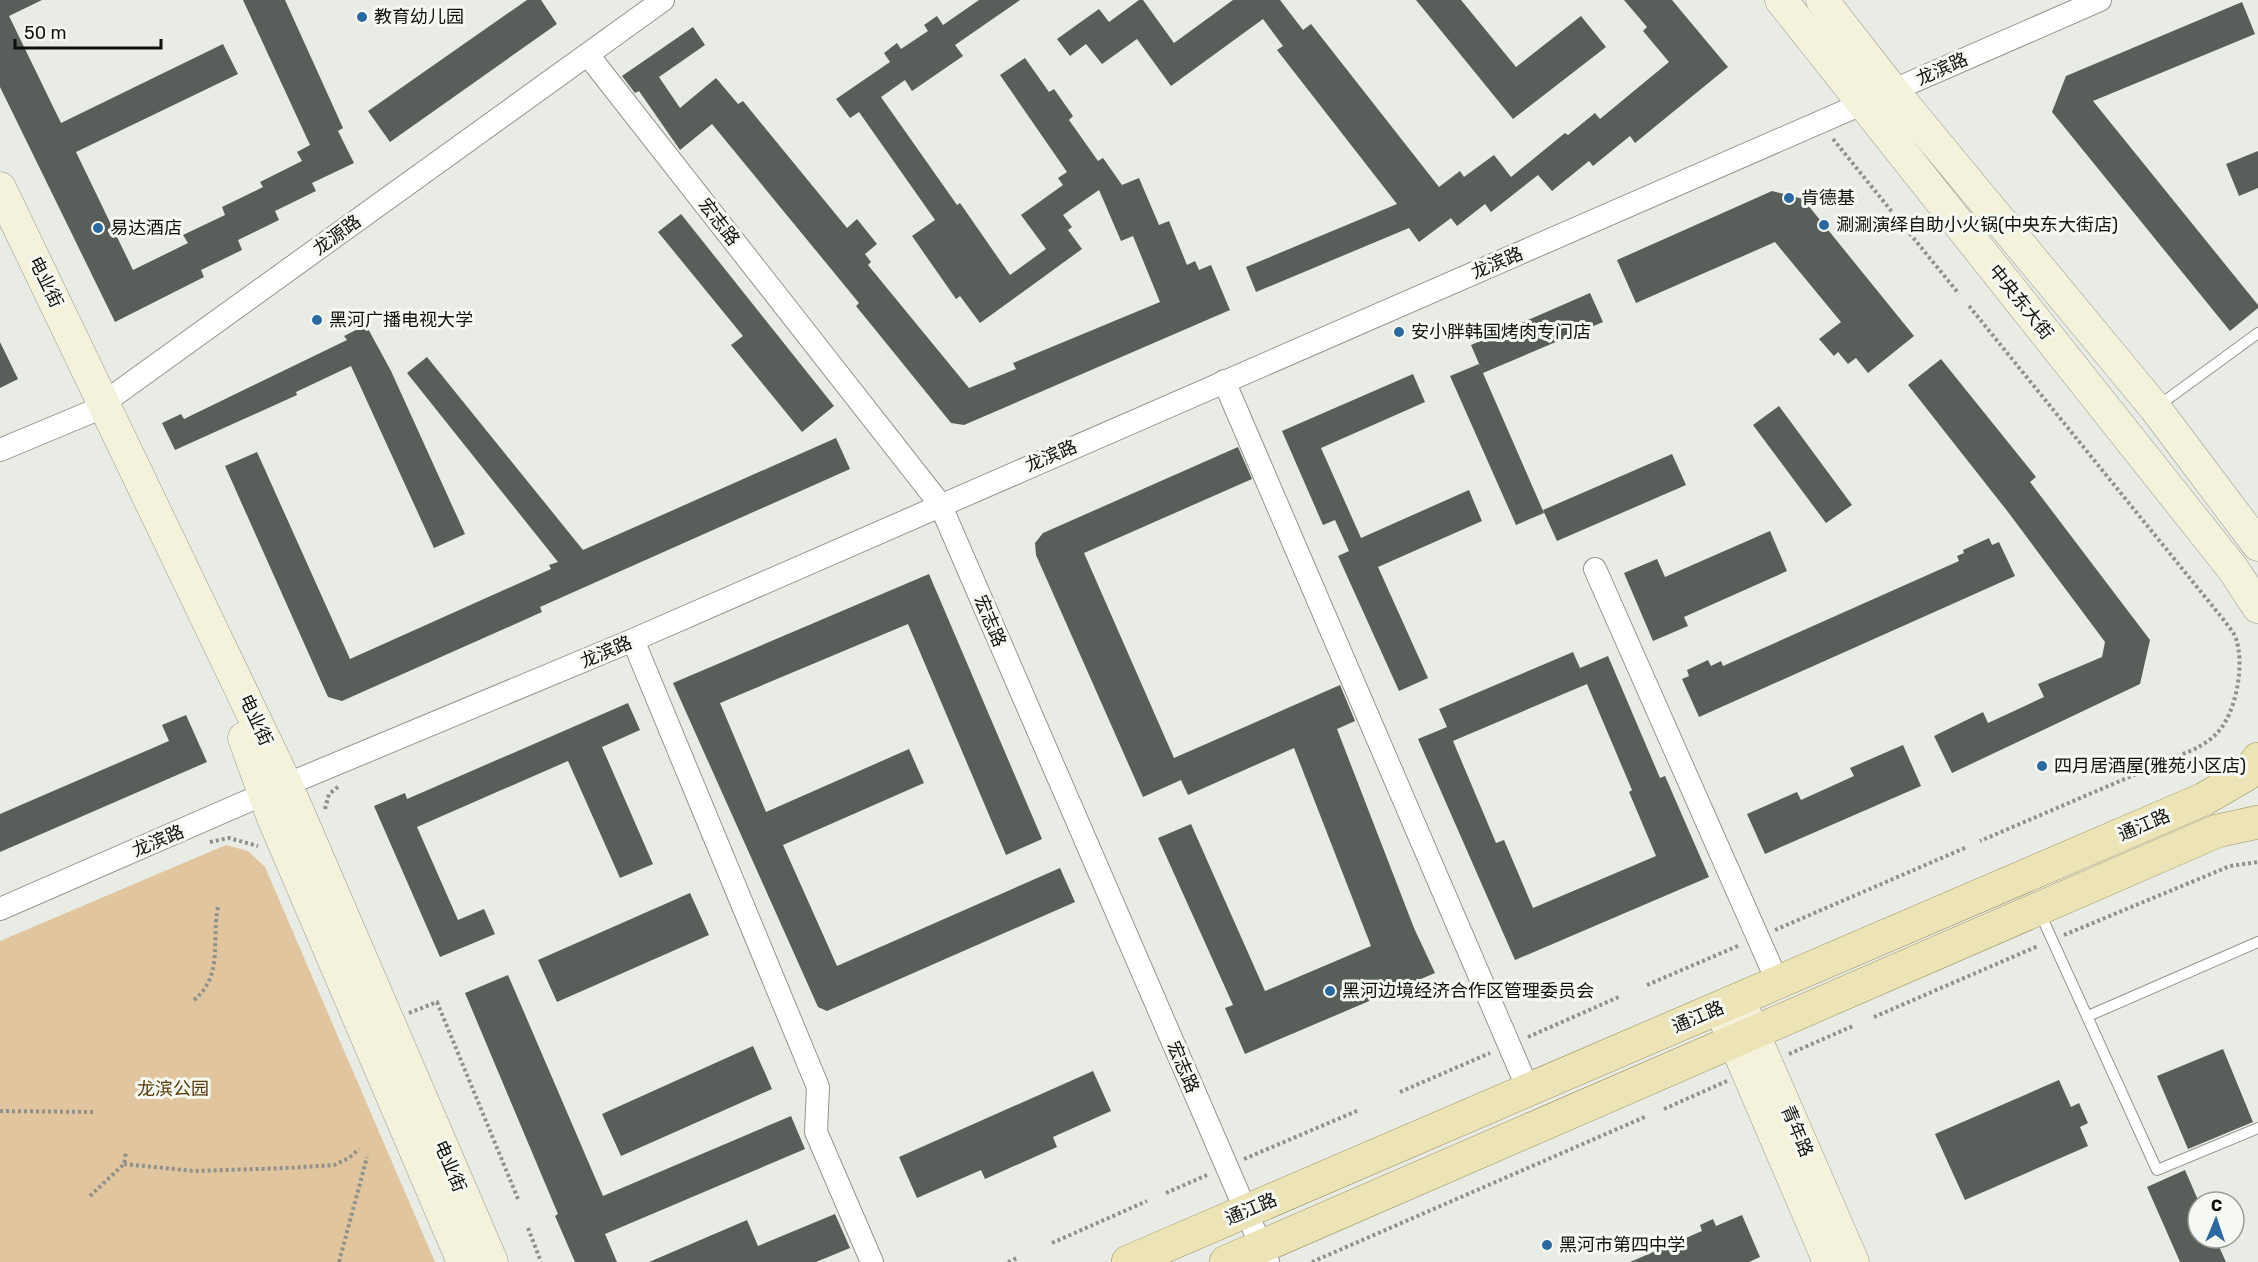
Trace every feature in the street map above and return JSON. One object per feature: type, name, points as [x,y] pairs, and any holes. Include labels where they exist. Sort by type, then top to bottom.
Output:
[{"type":"main road","name":"通江路","points":[[1128,1262],[2204,799],[2247,774],[2258,759]]},
{"type":"main road","name":"通江路","points":[[1226,1262],[1264,1254],[1744,1036],[2217,831],[2258,822]]},
{"type":"street","name":"龙源路","points":[[0,450],[98,407],[663,0]]},
{"type":"street","name":"中央东大街","points":[[1781,0],[2233,569],[2258,606]]},
{"type":"street","name":"中央东大街","points":[[1822,0],[1893,91],[2155,408],[2258,545]]},
{"type":"street","name":"龙滨路","points":[[0,909],[275,790],[633,640],[940,504],[2100,0]]},
{"type":"street","name":"宏志路","points":[[588,55],[940,504],[1264,1254]]},
{"type":"street","name":"电业街","points":[[0,188],[253,757],[275,790],[492,1262]]},
{"type":"street","name":"电业街","points":[[0,228],[98,407]]},
{"type":"street","points":[[1224,381],[1528,1089]]},
{"type":"street","points":[[1595,568],[1778,983]]},
{"type":"street","points":[[633,640],[818,1087],[816,1132],[872,1262]]},
{"type":"street","name":"电业街","points":[[275,790],[463,1262]]},
{"type":"street","name":"青年路","points":[[1730,1004],[1854,1262]]},
{"type":"street","name":"青年路","points":[[1744,1036],[1829,1262]]},
{"type":"lane","points":[[2155,408],[2258,333]]},
{"type":"lane","points":[[2038,908],[2157,1170],[2258,1128]]},
{"type":"lane","points":[[2088,1016],[2258,942]]},
{"type":"path","points":[[1831,137],[1893,213]]},
{"type":"path","points":[[1902,224],[1959,294]]},
{"type":"path","points":[[1969,306],[2223,619],[2235,636],[2240,668],[2238,687],[2228,715],[2217,734],[2197,748],[1980,842]]},
{"type":"path","points":[[326,814],[324,806],[329,794],[341,784]]},
{"type":"path","points":[[206,843],[229,838],[263,848]]},
{"type":"path","points":[[1774,931],[1966,848]]},
{"type":"path","points":[[2058,938],[2230,866],[2258,862]]},
{"type":"path","points":[[194,1000],[211,980],[216,963],[218,907]]},
{"type":"path","points":[[1647,985],[1742,944]]},
{"type":"path","points":[[1874,1017],[2038,946]]},
{"type":"path","points":[[1519,1041],[1621,996]]},
{"type":"path","points":[[404,1004],[408,1014],[436,1002],[518,1199]]},
{"type":"path","points":[[1400,1092],[1493,1052]]},
{"type":"path","points":[[1238,1162],[1359,1110]]},
{"type":"path","points":[[0,1111],[94,1112]]},
{"type":"path","points":[[1312,1262],[1647,1116]]},
{"type":"path","points":[[124,1164],[194,1171],[289,1168],[334,1165],[358,1149]]},
{"type":"path","points":[[90,1196],[124,1164],[126,1151]]},
{"type":"path","points":[[339,1262],[367,1157]]},
{"type":"path","points":[[1166,1193],[1207,1175]]},
{"type":"path","points":[[1052,1243],[1147,1201]]},
{"type":"path","points":[[528,1228],[541,1262]]},
{"type":"path","points":[[1008,1262],[1017,1258]]},
{"type":"green space","name":"龙滨公园","points":[[226,845],[248,851],[265,867],[435,1262],[0,1262],[0,941]]},
{"type":"building","points":[[0,0],[42,0],[9,16],[61,123],[223,44],[238,74],[76,152],[133,270],[188,243],[183,235],[225,215],[222,207],[263,187],[260,182],[302,161],[297,152],[310,145],[243,0],[285,0],[343,128],[338,131],[354,163],[312,183],[316,191],[275,211],[279,220],[238,240],[242,250],[201,270],[204,277],[115,322],[0,87]]},
{"type":"building","points":[[527,0],[541,0],[557,24],[390,142],[368,111]]},
{"type":"building","points":[[979,0],[1020,0],[955,45],[963,56],[912,91],[905,80],[881,97],[957,205],[960,203],[1010,275],[1046,249],[1021,215],[1063,185],[1058,178],[1067,172],[1000,75],[1025,58],[1049,92],[1054,89],[1073,116],[1069,120],[1098,161],[1103,158],[1122,185],[1139,178],[1159,225],[1169,221],[1187,265],[1195,261],[1199,270],[1211,265],[1230,310],[964,425],[951,423],[856,306],[859,303],[712,124],[680,150],[639,91],[635,93],[622,76],[693,27],[705,45],[659,77],[680,108],[716,78],[738,104],[743,101],[847,228],[857,219],[877,244],[865,254],[871,262],[868,265],[969,388],[1016,369],[1013,363],[1160,302],[1133,236],[1121,241],[1099,190],[1063,215],[1072,227],[1068,230],[1082,249],[980,323],[960,296],[956,299],[912,236],[935,220],[859,112],[850,118],[836,99],[890,62],[884,53],[897,43],[901,49],[928,31],[924,25],[937,16],[943,25]]},
{"type":"building","points":[[1139,0],[1143,0],[1174,43],[1233,0],[1280,0],[1303,30],[1311,24],[1439,187],[1460,171],[1464,177],[1494,155],[1511,177],[1565,133],[1568,135],[1595,113],[1600,119],[1669,62],[1643,31],[1647,27],[1624,0],[1672,0],[1728,67],[1635,143],[1630,136],[1593,166],[1589,161],[1552,191],[1538,175],[1491,212],[1485,204],[1457,226],[1451,218],[1419,242],[1409,228],[1256,292],[1246,267],[1397,204],[1277,50],[1283,46],[1263,19],[1171,86],[1137,39],[1102,64],[1086,44],[1070,56],[1057,39],[1099,9],[1109,22]]},
{"type":"building","points":[[1416,0],[1461,0],[1516,67],[1581,16],[1606,47],[1513,119]]},
{"type":"building","points":[[2242,2],[2255,34],[2093,101],[2258,305],[2258,308],[2230,331],[2052,112],[2066,76]]},
{"type":"building","points":[[2258,151],[2258,188],[2239,196],[2226,164]]},
{"type":"building","points":[[1772,191],[1803,199],[1914,336],[1868,373],[1856,358],[1848,364],[1838,352],[1834,356],[1819,339],[1841,322],[1775,242],[1636,303],[1617,260]]},
{"type":"building","points":[[681,214],[834,406],[802,432],[731,345],[743,336],[658,232]]},
{"type":"building","points":[[1590,293],[1603,322],[1483,373],[1471,345]]},
{"type":"building","points":[[366,325],[391,371],[465,534],[434,548],[351,366],[296,392],[297,395],[175,450],[162,423],[181,414],[184,419],[347,340],[344,336]]},
{"type":"building","points":[[0,342],[18,379],[0,388]]},
{"type":"building","points":[[427,357],[583,550],[836,438],[850,469],[540,607],[542,612],[342,701],[328,697],[225,466],[257,452],[350,659],[551,569],[549,565],[558,562],[407,373]]},
{"type":"building","points":[[1941,359],[2036,477],[2030,482],[2150,640],[2140,684],[1952,773],[1934,736],[1983,712],[1988,723],[2044,697],[2038,684],[2102,657],[2105,642],[2008,512],[1908,385]]},
{"type":"building","points":[[1479,364],[1544,513],[1516,525],[1450,376]]},
{"type":"building","points":[[1413,374],[1425,402],[1321,448],[1361,538],[1469,490],[1482,521],[1378,567],[1428,678],[1399,691],[1338,556],[1349,551],[1335,520],[1323,525],[1282,431]]},
{"type":"building","points":[[1779,406],[1852,505],[1826,523],[1753,425]]},
{"type":"building","points":[[1238,447],[1252,479],[1084,553],[1174,758],[1340,685],[1355,721],[1337,729],[1414,928],[1435,973],[1245,1054],[1225,1008],[1233,1005],[1158,838],[1191,824],[1265,991],[1371,946],[1294,748],[1188,795],[1181,780],[1143,797],[1036,555],[1035,543],[1043,533]]},
{"type":"building","points":[[1672,454],[1686,485],[1557,541],[1543,510]]},
{"type":"building","points":[[1770,531],[1787,571],[1684,617],[1688,626],[1653,641],[1624,573],[1657,559],[1665,577]]},
{"type":"building","points":[[1989,538],[1992,545],[1999,542],[2015,576],[1699,717],[1682,679],[1689,676],[1687,670],[1708,660],[1711,666],[1721,661],[1723,666],[1959,561],[1957,556],[1964,553],[1963,550]]},
{"type":"building","points":[[929,574],[1042,839],[1006,855],[908,624],[720,703],[766,812],[909,749],[924,783],[783,845],[837,966],[1060,868],[1075,902],[827,1011],[818,1007],[673,683]]},
{"type":"building","points":[[1573,652],[1580,668],[1608,656],[1660,778],[1665,776],[1709,877],[1515,960],[1418,739],[1447,727],[1439,709]],"holes":[[[1587,684],[1632,790],[1629,792],[1656,856],[1533,908],[1504,840],[1496,843],[1453,741]]]},
{"type":"building","points":[[628,703],[640,730],[602,747],[653,864],[620,878],[568,761],[417,827],[458,920],[484,909],[495,934],[440,957],[374,806],[405,793],[407,799]]},
{"type":"building","points":[[186,715],[207,762],[0,852],[0,814],[169,741],[162,725]]},
{"type":"building","points":[[1903,745],[1921,786],[1765,854],[1747,814],[1797,792],[1801,800],[1854,776],[1850,768]]},
{"type":"building","points":[[690,893],[709,935],[557,1002],[538,960]]},
{"type":"building","points":[[508,975],[603,1196],[791,1116],[805,1149],[605,1234],[617,1262],[575,1262],[555,1216],[558,1214],[465,993]]},
{"type":"building","points":[[753,1046],[772,1089],[621,1156],[602,1114]]},
{"type":"building","points":[[2223,1049],[2253,1122],[2188,1149],[2157,1076]]},
{"type":"building","points":[[1093,1071],[1111,1111],[1053,1137],[1057,1147],[985,1179],[981,1170],[917,1198],[899,1157]]},
{"type":"building","points":[[2059,1080],[2071,1107],[2079,1103],[2088,1123],[2080,1127],[2088,1146],[1965,1200],[1935,1134]]},
{"type":"building","points":[[2185,1170],[2194,1190],[2186,1190],[2186,1250],[2220,1250],[2226,1262],[2180,1262],[2147,1187]]},
{"type":"building","points":[[835,1214],[850,1248],[816,1262],[649,1262],[747,1220],[758,1246]]},
{"type":"building","points":[[1742,1215],[1760,1257],[1749,1262],[1630,1262],[1702,1231],[1700,1225],[1713,1219],[1716,1226]]},
{"type":"place","name":"教育幼儿园","points":[[362,17]]},
{"type":"place","name":"肯德基","points":[[1789,198]]},
{"type":"place","name":"涮涮演绎自助小火锅(中央东大街店)","points":[[1824,225]]},
{"type":"place","name":"易达酒店","points":[[98,228]]},
{"type":"place","name":"黑河广播电视大学","points":[[317,320]]},
{"type":"place","name":"安小胖韩国烤肉专门店","points":[[1399,332]]},
{"type":"place","name":"四月居酒屋(雅苑小区店)","points":[[2042,766]]},
{"type":"place","name":"黑河边境经济合作区管理委员会","points":[[1330,991]]},
{"type":"place","name":"黑河市第四中学","points":[[1547,1245]]}]
